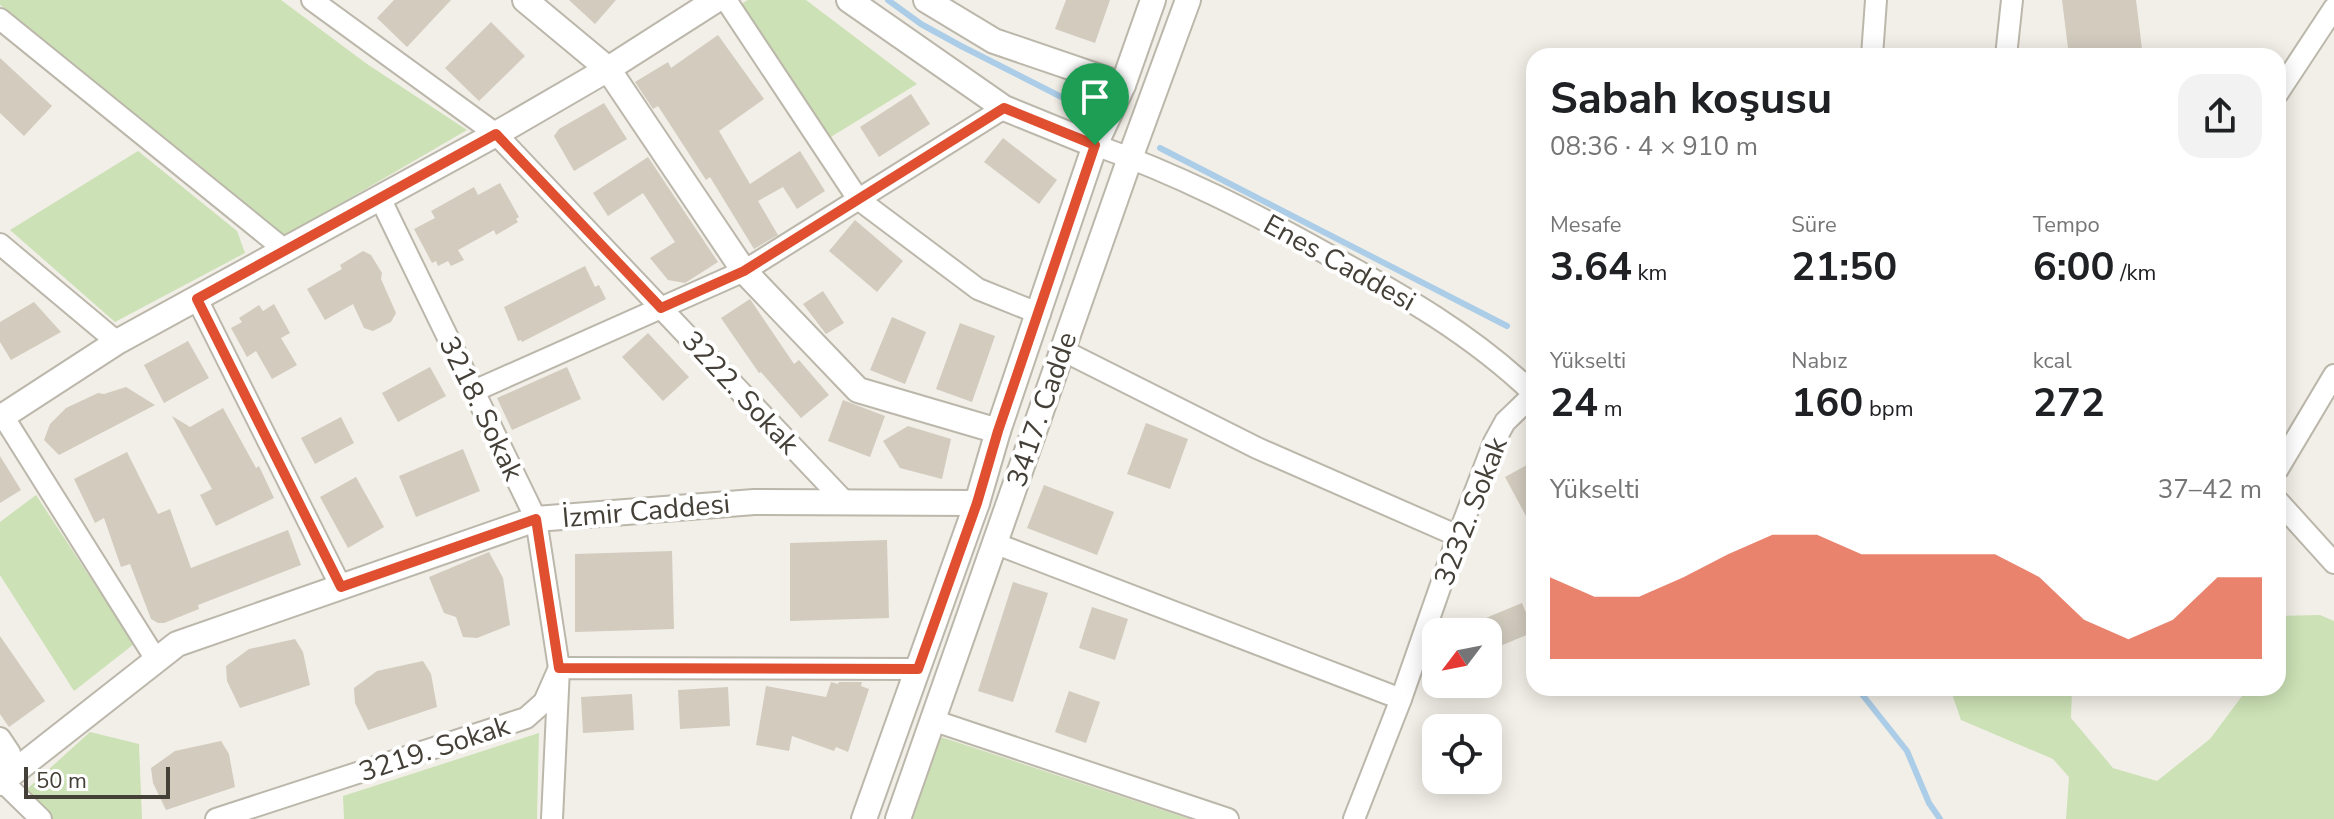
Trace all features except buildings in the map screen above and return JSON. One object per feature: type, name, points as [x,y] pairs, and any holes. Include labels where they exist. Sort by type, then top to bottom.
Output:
[{"type":"street","name":"3222. Sokak","points":[[312,0],[496,134],[845,502]]},
{"type":"street","points":[[525,0],[608,69],[744,271],[858,390],[998,431]]},
{"type":"street","points":[[157,661],[2,417],[117,342],[496,134],[608,69],[716,0]]},
{"type":"street","points":[[726,0],[858,199],[978,289],[1040,314]]},
{"type":"street","points":[[849,0],[1004,108],[1095,145]]},
{"type":"street","points":[[926,0],[994,41],[1153,96]]},
{"type":"street","name":"3417. Cadde","points":[[864,819],[977,503],[998,431],[1095,145],[1123,85],[1153,0]]},
{"type":"street","name":"3417. Cadde","points":[[898,819],[1188,0]]},
{"type":"street","points":[[1873,48],[1876,0]]},
{"type":"street","points":[[2007,48],[2012,0]]},
{"type":"street","points":[[2286,81],[2334,8]]},
{"type":"street","points":[[0,19],[285,250]]},
{"type":"street","points":[[474,391],[744,271],[1004,108]]},
{"type":"street","name":"Enes Caddesi","points":[[1095,145],[1201,187],[1407,296],[1507,369],[1526,387]]},
{"type":"street","name":"3218. Sokak","points":[[380,198],[536,519],[559,668],[552,819]]},
{"type":"street","points":[[0,244],[117,342]]},
{"type":"street","points":[[197,299],[341,587]]},
{"type":"street","points":[[1062,350],[1257,448],[1458,536]]},
{"type":"street","points":[[2286,456],[2334,375]]},
{"type":"street","name":"3232. Sokak","points":[[1354,819],[1494,442],[1505,422],[1526,402]]},
{"type":"street","name":"İzmir Caddesi","points":[[1,782],[177,644],[536,519],[754,502],[977,503]]},
{"type":"street","points":[[2286,510],[2334,563]]},
{"type":"street","points":[[994,543],[1401,699]]},
{"type":"street","points":[[559,668],[918,669]]},
{"type":"street","name":"3219. Sokak","points":[[216,819],[526,718],[544,702],[559,668]]},
{"type":"street","points":[[932,720],[1228,819]]},
{"type":"street","points":[[0,738],[10,753],[1,782],[41,819]]},
{"type":"green space","points":[[0,0],[281,0],[367,64],[467,130],[285,236],[0,5]]},
{"type":"green space","points":[[748,0],[806,0],[917,84],[821,143],[741,4]]},
{"type":"green space","points":[[138,151],[237,231],[245,253],[115,322],[10,230]]},
{"type":"green space","points":[[36,495],[134,644],[74,691],[0,575],[0,522]]},
{"type":"green space","points":[[2320,615],[2334,621],[2334,819],[2066,819],[2069,777],[2053,759],[1961,720],[1953,696],[2072,696],[2071,718],[2113,768],[2157,781],[2210,739],[2242,696],[2286,696],[2286,616]]},
{"type":"green space","points":[[90,732],[139,744],[142,819],[52,819],[27,789]]},
{"type":"green space","points":[[539,733],[537,819],[344,819],[343,796]]},
{"type":"green space","points":[[941,737],[1190,819],[912,819]]},
{"type":"waterway","points":[[888,0],[921,24],[1089,111]]},
{"type":"waterway","points":[[1160,148],[1507,326]]},
{"type":"waterway","points":[[1863,696],[1907,751],[1929,803],[1940,819]]},
{"type":"route","points":[[1004,108],[1095,145],[998,431],[977,503],[918,669],[559,668],[536,519],[341,587],[197,299],[496,134],[661,308],[744,271],[1004,108]]}]
